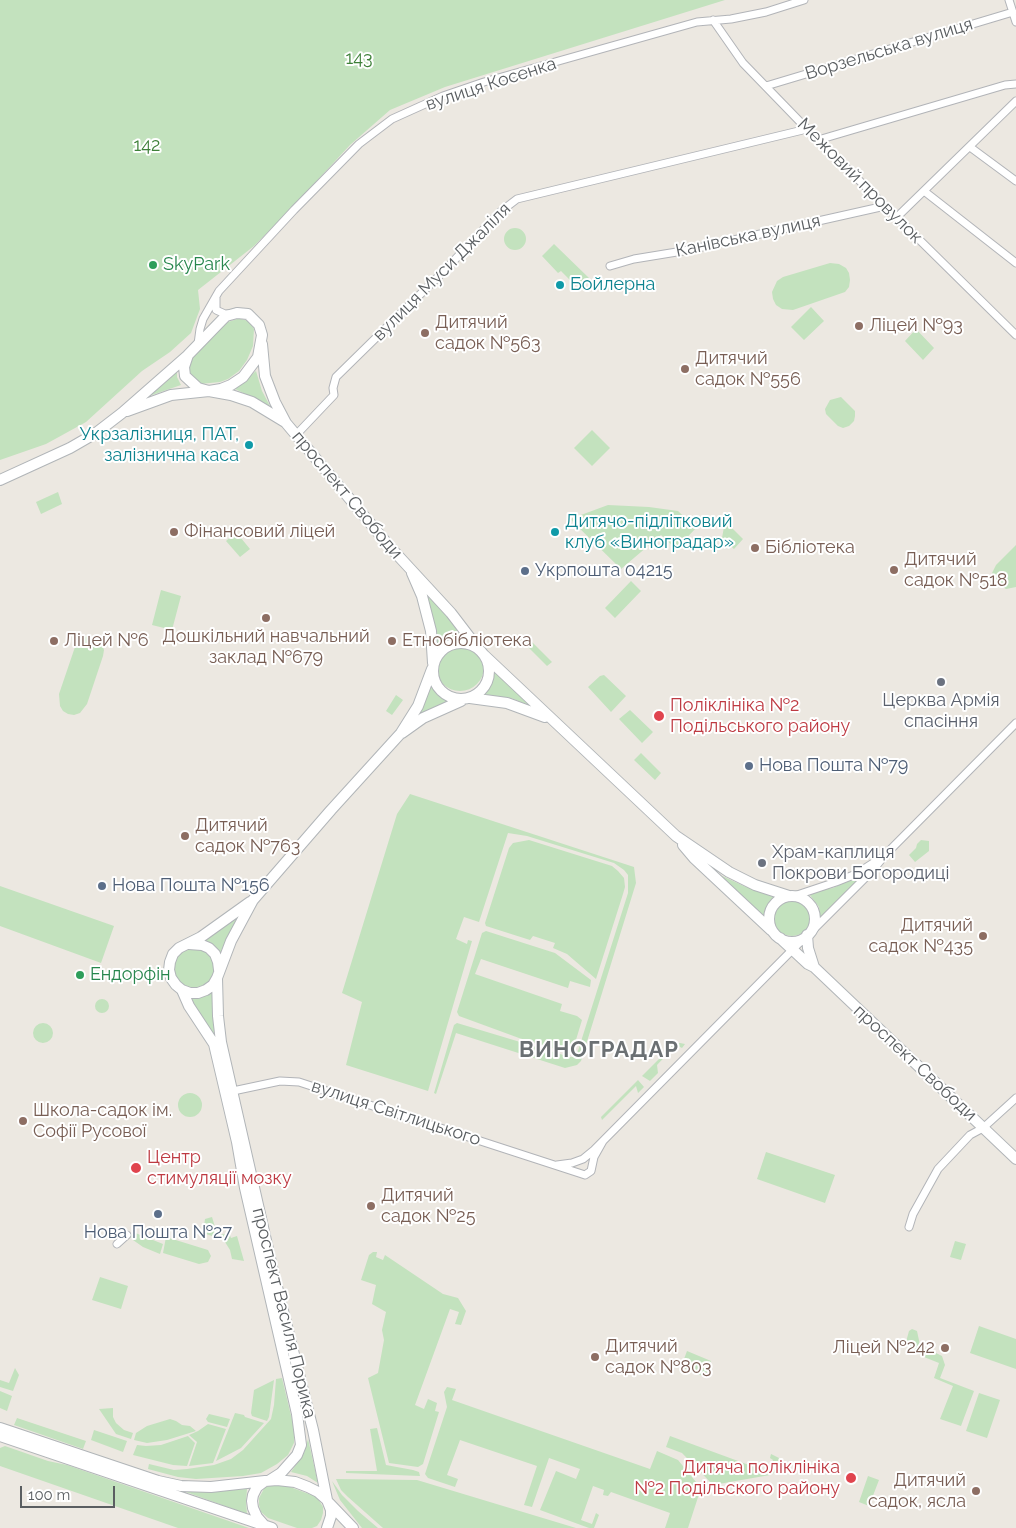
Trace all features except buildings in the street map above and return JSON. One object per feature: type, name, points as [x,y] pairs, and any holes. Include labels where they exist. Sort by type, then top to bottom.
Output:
[{"type":"street","name":"вулиця Косенка","points":[[198,344],[203,319],[216,295],[294,210],[359,144],[392,119],[443,96],[484,82],[697,22],[731,19],[766,12],[804,0]]},
{"type":"street","points":[[1010,0],[1016,22]]},
{"type":"street","name":"Ворзельська вулиця","points":[[766,86],[1013,12]]},
{"type":"street","name":"Межовий провулок","points":[[713,20],[743,63],[818,140],[1016,335]]},
{"type":"street","points":[[818,140],[1005,85],[1016,84]]},
{"type":"street","points":[[897,217],[970,148],[1016,101]]},
{"type":"street","name":"вулиця Муси Джаліля","points":[[296,435],[334,395],[333,388],[336,377],[444,271],[500,212],[517,199],[807,129]]},
{"type":"street","points":[[970,148],[1016,181]]},
{"type":"street","points":[[924,191],[1016,263]]},
{"type":"street","name":"Канівська вулиця","points":[[610,266],[634,259],[689,250],[885,206]]},
{"type":"street","points":[[216,295],[216,310],[231,314]]},
{"type":"street","points":[[0,480],[70,448],[96,433],[122,413],[188,355],[221,320],[237,312],[248,314],[256,320],[262,335],[262,344],[258,357],[243,377],[221,389],[171,396],[122,413]]},
{"type":"street","name":"проспект Свободи","points":[[262,344],[265,376],[286,423],[409,568],[451,613],[480,651],[676,836],[694,858],[793,951],[814,967],[1016,1159]]},
{"type":"street","points":[[188,355],[184,367],[185,376],[198,388],[209,390]]},
{"type":"street","name":"проспект Свободи","points":[[209,390],[252,402],[286,423]]},
{"type":"street","name":"проспект Свободи","points":[[409,568],[427,611],[432,631],[433,666]]},
{"type":"street","points":[[466,643],[480,651],[490,670],[483,690],[467,699],[453,698],[443,694],[434,680],[433,666],[442,650],[451,644],[466,643]]},
{"type":"street","name":"проспект Василя Порика","points":[[401,734],[418,706],[433,666]]},
{"type":"street","name":"проспект Свободи","points":[[467,699],[507,703],[552,720]]},
{"type":"street","name":"проспект Василя Порика","points":[[253,900],[201,937],[173,954],[169,970],[171,978],[176,985],[190,993],[198,993],[213,985],[231,941],[253,900],[331,810],[401,734],[423,718],[467,699]]},
{"type":"street","points":[[603,1141],[592,1164],[591,1171],[585,1175],[576,1170],[576,1166],[581,1159],[603,1141],[793,951],[1016,722]]},
{"type":"street","name":"проспект Свободи","points":[[676,836],[729,872],[755,885],[792,896]]},
{"type":"street","points":[[809,933],[796,941],[788,941],[776,935],[769,924],[771,910],[776,902],[856,874],[885,855]]},
{"type":"street","points":[[792,896],[806,902],[812,909],[814,918],[809,933],[808,948],[814,967]]},
{"type":"street","name":"проспект Василя Порика","points":[[185,945],[194,944],[209,948],[215,954],[218,962],[218,1016],[221,1042],[273,1271],[313,1430],[331,1516],[327,1528]]},
{"type":"street","name":"проспект Василя Порика","points":[[182,990],[189,1006],[214,1044],[235,1133],[245,1188],[298,1414],[300,1445],[297,1455],[281,1473],[257,1487],[252,1501],[257,1517],[268,1527]]},
{"type":"street","name":"вулиця Світлицького","points":[[233,1091],[280,1081],[299,1082],[582,1174]]},
{"type":"street","points":[[909,1227],[938,1169],[970,1135],[983,1128],[1016,1098]]},
{"type":"street","points":[[581,1159],[587,1159],[592,1164]]},
{"type":"street","name":"вулиця Світлицького","points":[[556,1165],[581,1159]]},
{"type":"street","points":[[117,1244],[127,1235]]},
{"type":"street","points":[[0,1428],[158,1481],[181,1486],[211,1487],[267,1480],[286,1480],[318,1492],[353,1528]]},
{"type":"street","points":[[0,1436],[268,1527]]},
{"type":"green space","name":"142","points":[[0,0],[725,0],[445,87],[390,110],[350,145],[254,246],[198,290],[200,309],[191,333],[170,352],[142,371],[86,422],[46,444],[0,460]]},
{"type":"green space","points":[[515,228],[523,231],[526,239],[523,247],[515,250],[507,247],[504,239],[507,231]]},
{"type":"green space","points":[[554,244],[589,278],[581,286],[578,283],[576,286],[561,271],[558,273],[542,256]]},
{"type":"green space","points":[[830,263],[839,264],[846,268],[849,273],[849,287],[845,292],[793,310],[782,309],[776,305],[772,292],[777,281],[783,277]]},
{"type":"green space","points":[[811,307],[824,321],[804,340],[791,327]]},
{"type":"green space","points":[[237,319],[249,321],[254,329],[253,346],[247,360],[239,371],[228,379],[220,382],[200,384],[192,378],[188,371],[190,360],[228,322]]},
{"type":"green space","points":[[916,329],[934,348],[923,360],[905,341]]},
{"type":"green space","points":[[177,369],[177,377],[181,385],[149,396]]},
{"type":"green space","points":[[256,371],[262,391],[270,406],[235,389]]},
{"type":"green space","points":[[841,397],[855,411],[854,421],[849,426],[843,428],[838,426],[826,414],[825,409],[830,400]]},
{"type":"green space","points":[[592,430],[610,448],[592,466],[574,448]]},
{"type":"green space","points":[[58,492],[62,504],[41,514],[36,502]]},
{"type":"green space","points":[[608,505],[649,507],[678,511],[696,528],[676,549],[661,535],[621,569],[570,519]]},
{"type":"green space","points":[[727,523],[743,539],[734,549],[722,538],[724,527]]},
{"type":"green space","points":[[236,532],[250,549],[240,557],[226,541]]},
{"type":"green space","points":[[1016,545],[1016,587],[1006,589],[999,585],[992,573],[996,565]]},
{"type":"green space","points":[[631,581],[641,591],[615,618],[605,608]]},
{"type":"green space","points":[[161,590],[181,596],[172,630],[152,625]]},
{"type":"green space","points":[[426,590],[468,640],[453,640],[439,648],[437,647],[435,628]]},
{"type":"green space","points":[[89,636],[100,639],[104,650],[103,656],[87,704],[80,713],[68,714],[60,706],[59,694],[75,647],[83,637]]},
{"type":"green space","points":[[528,638],[552,662],[547,666],[523,642]]},
{"type":"green space","points":[[460,643],[469,645],[477,650],[482,658],[484,667],[482,676],[477,684],[469,689],[460,691],[451,689],[443,684],[438,676],[436,667],[438,658],[443,650],[451,645]]},
{"type":"green space","points":[[492,668],[536,708],[511,698],[485,695],[483,693],[491,681]]},
{"type":"green space","points":[[604,675],[626,696],[611,712],[588,687],[600,676]]},
{"type":"green space","points":[[431,680],[434,689],[449,702],[415,721]]},
{"type":"green space","points":[[396,695],[403,700],[392,715],[386,711]]},
{"type":"green space","points":[[630,710],[653,732],[642,743],[619,719]]},
{"type":"green space","points":[[641,753],[661,773],[655,780],[634,760]]},
{"type":"green space","points":[[410,794],[634,867],[636,883],[581,1061],[577,1065],[565,1068],[456,1033],[436,1094],[434,1093],[454,1025],[457,1023],[570,1057],[574,1057],[577,1054],[628,893],[628,875],[614,863],[527,836],[508,833],[479,922],[464,917],[456,939],[467,944],[468,940],[472,941],[428,1091],[346,1065],[362,1002],[342,993],[397,814]]},
{"type":"green space","points":[[529,840],[612,866],[624,878],[625,887],[596,979],[567,954],[553,948],[555,943],[533,936],[530,940],[486,926],[485,923],[509,848],[513,843]]},
{"type":"green space","points":[[921,840],[929,841],[929,851],[915,862],[909,855]]},
{"type":"green space","points":[[718,874],[746,887],[778,895],[769,904],[765,920],[717,876]]},
{"type":"green space","points":[[862,874],[863,877],[820,919],[819,907],[810,895],[810,892],[833,888]]},
{"type":"green space","points":[[0,886],[114,926],[101,963],[0,926]]},
{"type":"green space","points":[[792,898],[805,904],[811,917],[805,930],[792,936],[779,930],[773,917],[779,904]]},
{"type":"green space","points":[[241,910],[220,953],[202,940],[213,935]]},
{"type":"green space","points":[[486,931],[555,953],[591,980],[590,987],[570,981],[568,988],[481,959],[475,974],[562,1004],[560,1011],[577,1016],[582,1020],[572,1053],[519,1038],[459,1016],[457,1012],[482,933]]},
{"type":"green space","points":[[194,949],[208,955],[214,969],[208,983],[194,989],[180,983],[174,969],[180,955]]},
{"type":"green space","points":[[212,990],[217,1045],[191,998],[203,997]]},
{"type":"green space","points":[[99,999],[105,999],[109,1006],[105,1013],[99,1013],[95,1009],[95,1003]]},
{"type":"green space","points":[[43,1023],[50,1026],[53,1033],[50,1040],[43,1043],[36,1040],[33,1033],[36,1026]]},
{"type":"green space","points":[[674,1044],[685,1044],[682,1048],[676,1045],[657,1065],[658,1073],[650,1081],[642,1076]]},
{"type":"green space","points":[[638,1080],[644,1087],[638,1093],[636,1086],[602,1120],[601,1117]]},
{"type":"green space","points":[[190,1093],[199,1096],[202,1105],[199,1114],[190,1117],[181,1114],[178,1105],[181,1096]]},
{"type":"green space","points":[[766,1152],[835,1175],[825,1203],[757,1179]]},
{"type":"green space","points":[[212,1217],[215,1227],[219,1228],[220,1235],[229,1233],[231,1238],[237,1236],[244,1261],[232,1259],[230,1250],[221,1239],[203,1233],[205,1219]]},
{"type":"green space","points":[[133,1232],[163,1244],[160,1254],[143,1247],[133,1240],[130,1236]]},
{"type":"green space","points":[[166,1237],[208,1250],[211,1256],[208,1262],[199,1264],[163,1253]]},
{"type":"green space","points":[[955,1241],[966,1244],[961,1260],[950,1257]]},
{"type":"green space","points":[[377,1252],[376,1257],[383,1260],[385,1255],[443,1294],[458,1298],[466,1311],[461,1325],[455,1324],[459,1312],[450,1309],[415,1405],[424,1409],[428,1399],[437,1403],[435,1411],[439,1412],[423,1464],[418,1467],[389,1463],[368,1378],[378,1373],[384,1340],[382,1330],[386,1312],[372,1304],[376,1285],[361,1280],[369,1255]]},
{"type":"green space","points":[[100,1277],[128,1286],[121,1309],[92,1300]]},
{"type":"green space","points":[[979,1326],[1016,1339],[1016,1369],[970,1353]]},
{"type":"green space","points":[[912,1329],[917,1331],[920,1345],[942,1356],[945,1365],[940,1378],[974,1391],[961,1426],[940,1419],[953,1386],[934,1378],[939,1363],[924,1357],[906,1342],[909,1331]]},
{"type":"green space","points":[[687,1351],[711,1361],[705,1377],[681,1367]]},
{"type":"green space","points":[[15,1368],[19,1375],[13,1391],[0,1387],[0,1380],[9,1383]]},
{"type":"green space","points":[[282,1378],[294,1428],[294,1443],[288,1455],[277,1464],[261,1473],[196,1479],[178,1477],[148,1469],[149,1464],[174,1470],[214,1465],[231,1459],[243,1450],[271,1419],[276,1379]]},
{"type":"green space","points":[[274,1380],[267,1421],[252,1416],[254,1390]]},
{"type":"green space","points":[[447,1387],[456,1389],[452,1400],[650,1469],[657,1451],[678,1460],[701,1488],[688,1528],[665,1528],[670,1513],[611,1492],[608,1496],[603,1495],[604,1490],[593,1486],[581,1520],[592,1524],[596,1513],[599,1515],[594,1528],[589,1528],[540,1510],[556,1471],[576,1479],[580,1469],[549,1458],[532,1507],[524,1505],[537,1466],[460,1440],[447,1475],[458,1479],[455,1487],[428,1478],[425,1474],[447,1407],[444,1392]]},
{"type":"green space","points":[[0,1391],[12,1396],[7,1411],[0,1408]]},
{"type":"green space","points":[[979,1393],[1000,1400],[987,1438],[966,1431]]},
{"type":"green space","points":[[113,1408],[113,1417],[116,1423],[124,1430],[133,1433],[131,1439],[116,1434],[99,1409]]},
{"type":"green space","points":[[235,1413],[264,1423],[241,1448],[216,1461]]},
{"type":"green space","points":[[209,1414],[230,1419],[227,1427],[208,1422],[206,1419]]},
{"type":"green space","points":[[17,1418],[86,1441],[83,1449],[14,1425]]},
{"type":"green space","points":[[170,1419],[182,1425],[190,1426],[196,1431],[167,1440],[147,1443],[134,1440],[136,1433],[147,1426]]},
{"type":"green space","points":[[208,1424],[226,1429],[213,1463],[189,1466],[197,1442],[189,1435]]},
{"type":"green space","points":[[377,1428],[386,1465],[413,1470],[419,1472],[420,1476],[346,1473],[346,1471],[377,1471],[370,1429]]},
{"type":"green space","points":[[94,1430],[127,1441],[123,1452],[91,1440]]},
{"type":"green space","points":[[188,1436],[195,1443],[187,1466],[173,1465],[133,1455],[137,1445],[161,1445]]},
{"type":"green space","points":[[670,1436],[768,1472],[773,1460],[770,1458],[771,1454],[779,1458],[779,1463],[776,1472],[770,1475],[713,1485],[682,1453],[666,1447]]},
{"type":"green space","points":[[308,1439],[318,1483],[307,1476],[291,1472],[304,1453]]},
{"type":"green space","points":[[5,1446],[48,1461],[67,1465],[249,1528],[178,1528],[0,1466],[0,1448]]},
{"type":"green space","points":[[868,1476],[879,1480],[869,1506],[859,1502]]},
{"type":"green space","points":[[336,1479],[417,1480],[576,1528],[383,1528],[341,1490]]},
{"type":"green space","points":[[332,1481],[342,1495],[378,1528],[362,1528],[340,1500]]},
{"type":"green space","points":[[282,1484],[317,1497],[323,1507],[323,1513],[317,1526],[297,1528],[268,1518],[261,1512],[259,1498],[265,1487]]},
{"type":"green space","points":[[247,1489],[247,1514],[186,1492]]},
{"type":"place","name":"SkyPark","points":[[153,265]]},
{"type":"place","name":"Бойлерна","points":[[560,285]]},
{"type":"place","name":"Ліцей №93","points":[[859,326]]},
{"type":"place","name":"Дитячий садок №563","points":[[425,333]]},
{"type":"place","name":"Дитячий садок №556","points":[[685,369]]},
{"type":"place","name":"Укрзалізниця, ПАТ, залізнична каса","points":[[249,445]]},
{"type":"place","name":"Фінансовий ліцей","points":[[174,532]]},
{"type":"place","name":"Дитячо-підлітковий клуб «Виноградар»","points":[[555,532]]},
{"type":"place","name":"Бібліотека","points":[[755,548]]},
{"type":"place","name":"Дитячий садок №518","points":[[894,570]]},
{"type":"place","name":"Укрпошта 04215","points":[[525,571]]},
{"type":"place","name":"Дошкільний навчальний заклад №679","points":[[266,618]]},
{"type":"place","name":"Ліцей №6","points":[[54,641]]},
{"type":"place","name":"Етнобібліотека","points":[[392,641]]},
{"type":"place","name":"Церква Армія спасіння","points":[[941,682]]},
{"type":"place","name":"Поліклініка №2 Подільського району","points":[[659,716]]},
{"type":"place","name":"Нова Пошта №79","points":[[749,766]]},
{"type":"place","name":"Дитячий садок №763","points":[[185,836]]},
{"type":"place","name":"Храм-каплиця Покрови Богородиці","points":[[762,863]]},
{"type":"place","name":"Нова Пошта №156","points":[[102,886]]},
{"type":"place","name":"Дитячий садок №435","points":[[983,936]]},
{"type":"place","name":"Ендорфін","points":[[80,975]]},
{"type":"place","name":"Школа-садок ім. Софії Русової","points":[[23,1121]]},
{"type":"place","name":"Центр стимуляції мозку","points":[[136,1168]]},
{"type":"place","name":"Дитячий садок №25","points":[[371,1206]]},
{"type":"place","name":"Нова Пошта №27","points":[[158,1214]]},
{"type":"place","name":"Ліцей №242","points":[[945,1348]]},
{"type":"place","name":"Дитячий садок №803","points":[[595,1357]]},
{"type":"place","name":"Дитяча поліклініка №2 Подільского району","points":[[851,1478]]},
{"type":"place","name":"Дитячий садок, ясла","points":[[976,1491]]},
{"type":"district","name":"ВИНОГРАДАР","points":[[599,1050]]},
{"type":"park label","name":"143","points":[[359,59]]}]
